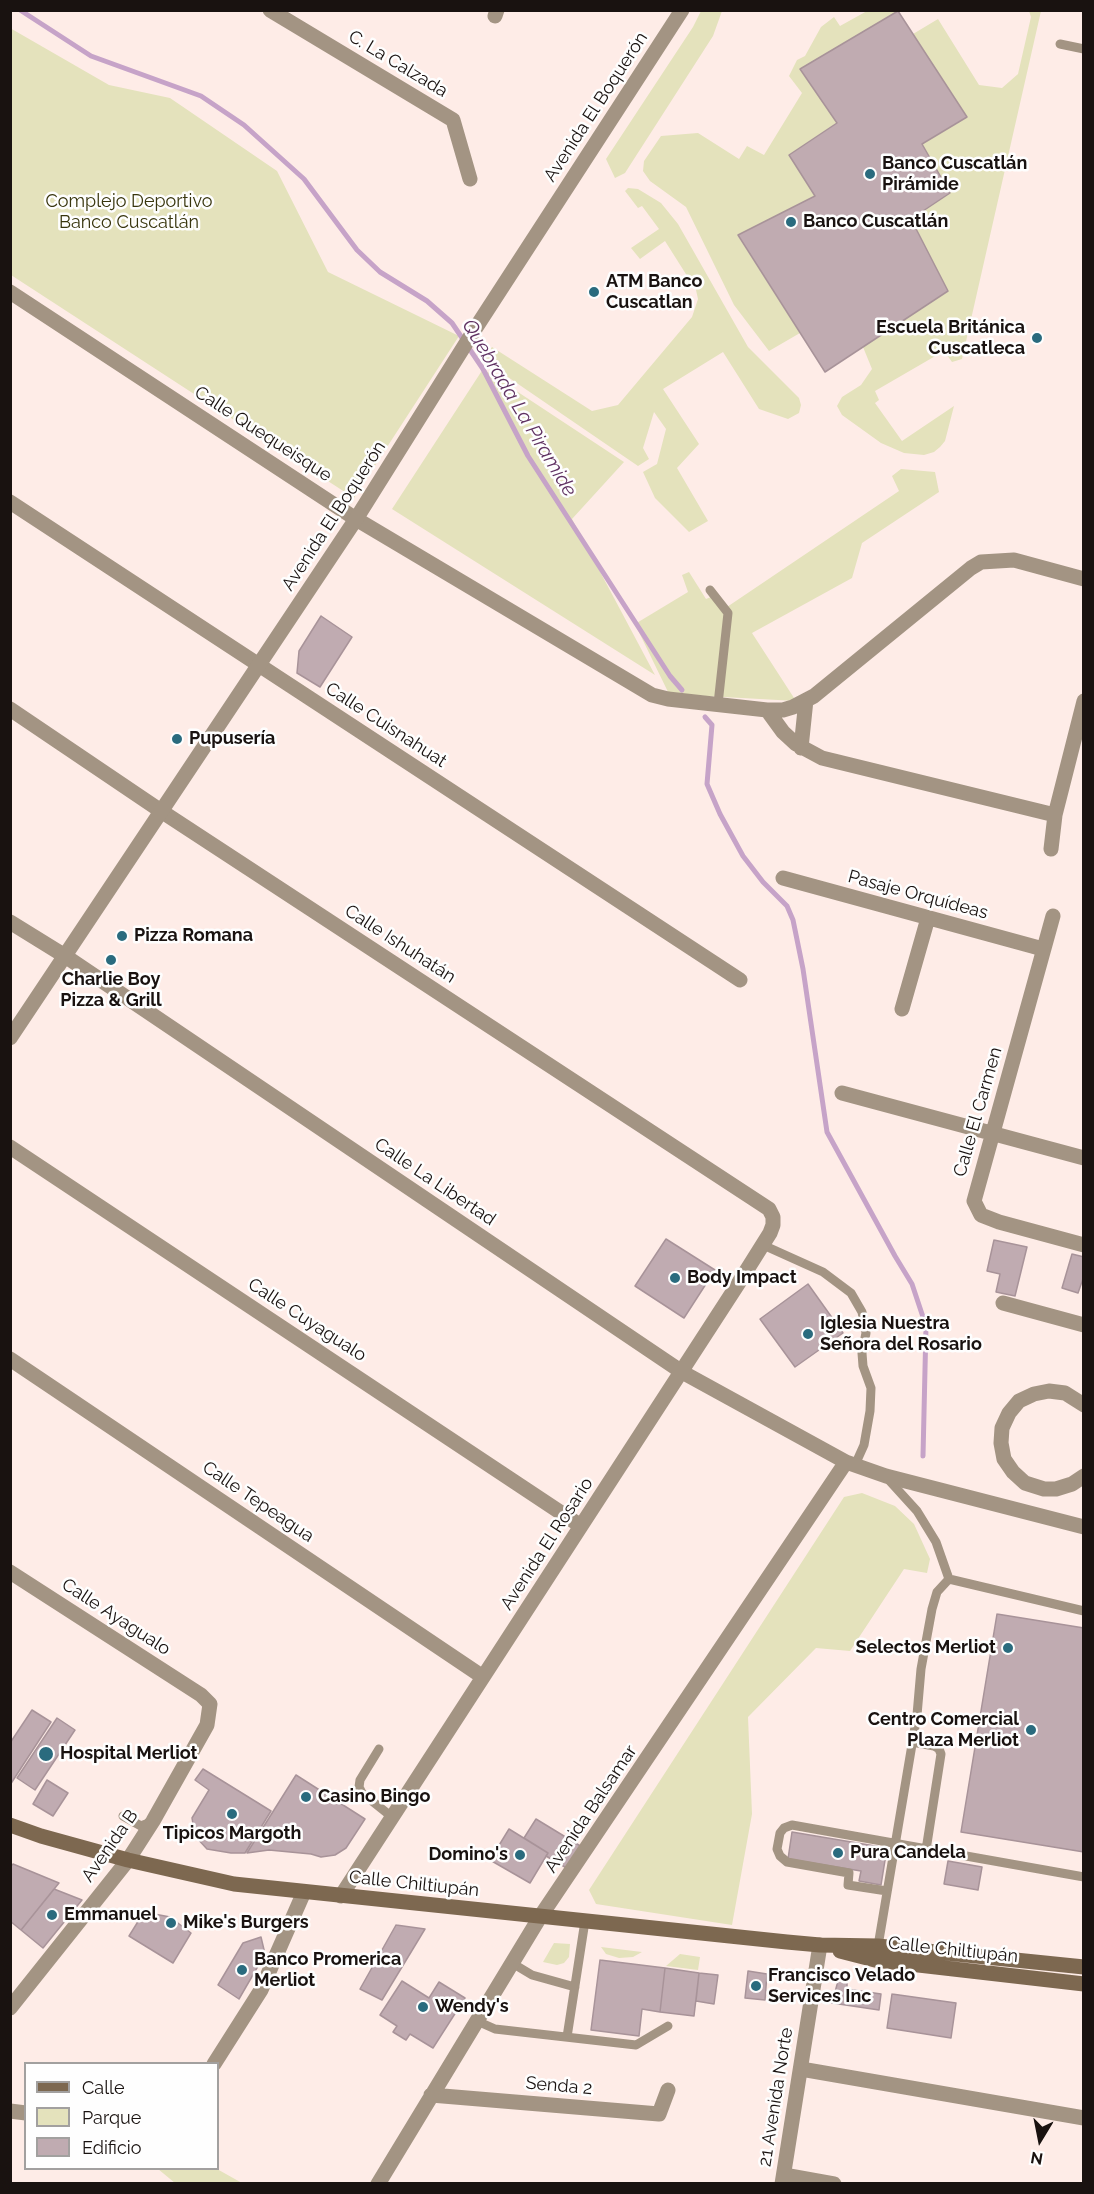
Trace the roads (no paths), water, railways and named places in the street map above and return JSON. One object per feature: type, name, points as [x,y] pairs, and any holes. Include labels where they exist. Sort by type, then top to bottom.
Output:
[{"type":"main road","name":"Calle Chiltiupán","points":[[10,1825],[128,1860],[234,1884],[820,1945],[878,1946],[1083,1967]]},
{"type":"main road","name":"Calle Chiltiupán","points":[[820,1945],[875,1960],[1083,1984]]},
{"type":"street","name":"C. La Calzada","points":[[270,10],[453,120],[470,179]]},
{"type":"street","name":"Avenida El Boquerón","points":[[10,1038],[260,666],[682,10]]},
{"type":"street","name":"Calle Quequeisque","points":[[10,292],[356,519],[652,695],[668,699],[718,704]]},
{"type":"street","name":"Calle Cuisnahuat","points":[[10,502],[740,980]]},
{"type":"street","points":[[718,704],[783,710],[814,696],[981,562],[1014,560],[1083,579]]},
{"type":"street","points":[[801,748],[806,700]]},
{"type":"street","points":[[1051,849],[1055,815],[1083,701]]},
{"type":"street","name":"Calle Ishuhatán","points":[[10,709],[161,811],[770,1209]]},
{"type":"street","points":[[767,710],[783,732],[801,748],[822,758],[1055,815]]},
{"type":"street","name":"Pasaje Orquídeas","points":[[783,878],[1043,949]]},
{"type":"street","name":"Calle El Carmen","points":[[1053,916],[974,1200],[981,1215],[1083,1245]]},
{"type":"street","points":[[902,1009],[928,918]]},
{"type":"street","name":"Calle La Libertad","points":[[10,922],[65,956],[682,1372],[850,1464],[886,1476],[1083,1527]]},
{"type":"street","points":[[842,1093],[1083,1158]]},
{"type":"street","name":"Calle Cuyagualo","points":[[10,1147],[581,1526]]},
{"type":"street","name":"Avenida El Rosario","points":[[341,1896],[763,1245],[773,1225],[770,1209]]},
{"type":"street","points":[[1003,1303],[1083,1325]]},
{"type":"street","name":"Calle Tepeagua","points":[[10,1359],[483,1677]]},
{"type":"street","points":[[1083,1405],[1065,1393],[1049,1391],[1034,1394],[1020,1401],[1009,1413],[1002,1428],[1000,1443],[1004,1459],[1012,1473],[1025,1483],[1044,1489],[1056,1489],[1072,1484],[1083,1476]]},
{"type":"street","name":"Avenida Balsamar","points":[[378,2184],[540,1917],[850,1464]]},
{"type":"street","points":[[1037,1515],[1044,1489]]},
{"type":"street","name":"Calle Ayagualo","points":[[10,1572],[201,1695]]},
{"type":"street","name":"Avenida B","points":[[10,2008],[128,1860],[153,1821],[207,1725],[210,1704],[201,1695]]},
{"type":"street","points":[[215,2062],[261,1990],[304,1892]]},
{"type":"street","name":"21 Avenida Norte","points":[[783,2179],[820,1945]]},
{"type":"street","points":[[801,2068],[1083,2118]]},
{"type":"street","name":"Senda 2","points":[[431,2096],[658,2114],[668,2091]]},
{"type":"street","points":[[783,2179],[834,2184]]},
{"type":"lane","points":[[1060,44],[1083,49]]},
{"type":"lane","points":[[710,590],[728,613],[718,704]]},
{"type":"lane","points":[[763,1245],[823,1272],[851,1293],[862,1312],[866,1334],[862,1353],[863,1366],[871,1388],[870,1412],[864,1445],[850,1464]]},
{"type":"lane","points":[[886,1476],[916,1511],[936,1542],[949,1579]]},
{"type":"lane","points":[[949,1579],[1083,1611]]},
{"type":"lane","points":[[878,1946],[932,1608],[937,1592],[949,1579]]},
{"type":"lane","points":[[912,1742],[934,1746],[941,1754],[926,1850]]},
{"type":"lane","points":[[379,1749],[360,1780],[359,1787],[362,1793],[392,1817]]},
{"type":"lane","points":[[123,1816],[141,1826],[153,1821]]},
{"type":"lane","points":[[887,1891],[848,1885],[849,1873],[787,1862],[780,1856],[777,1849],[780,1833],[784,1828],[792,1825],[1083,1877]]},
{"type":"lane","points":[[567,2037],[585,1922]]},
{"type":"lane","points":[[512,1963],[532,1975],[575,1987]]},
{"type":"lane","points":[[477,2020],[495,2029],[636,2046],[668,2026]]},
{"type":"waterway","name":"Quebrada La Piramide","points":[[20,10],[91,56],[201,96],[244,125],[304,179],[357,250],[380,272],[427,301],[452,323],[483,369],[528,456],[670,676],[682,690]]},
{"type":"waterway","points":[[705,717],[712,725],[707,784],[720,814],[743,856],[763,882],[787,906],[793,920],[803,969],[827,1132],[912,1284],[926,1326],[923,1456]]},
{"type":"place","name":"Banco Cuscatlán Pirámide","points":[[870,174]]},
{"type":"place","name":"Banco Cuscatlán","points":[[791,222]]},
{"type":"place","name":"ATM Banco Cuscatlan","points":[[594,292]]},
{"type":"place","name":"Escuela Británica Cuscatleca","points":[[1037,338]]},
{"type":"place","name":"Pupusería","points":[[177,739]]},
{"type":"place","name":"Pizza Romana","points":[[122,936]]},
{"type":"place","name":"Charlie Boy Pizza & Grill","points":[[111,960]]},
{"type":"place","name":"Body Impact","points":[[675,1278]]},
{"type":"place","name":"Iglesia Nuestra Señora del Rosario","points":[[808,1334]]},
{"type":"place","name":"Selectos Merliot","points":[[1008,1648]]},
{"type":"place","name":"Centro Comercial Plaza Merliot","points":[[1031,1730]]},
{"type":"place","name":"Hospital Merliot","points":[[46,1754]]},
{"type":"place","name":"Casino Bingo","points":[[306,1797]]},
{"type":"place","name":"Tipicos Margoth","points":[[232,1814]]},
{"type":"place","name":"Pura Candela","points":[[838,1853]]},
{"type":"place","name":"Domino's","points":[[520,1855]]},
{"type":"place","name":"Emmanuel","points":[[52,1915]]},
{"type":"place","name":"Mike's Burgers","points":[[171,1923]]},
{"type":"place","name":"Banco Promerica Merliot","points":[[242,1970]]},
{"type":"place","name":"Francisco Velado Services Inc","points":[[756,1986]]},
{"type":"place","name":"Wendy's","points":[[423,2007]]},
{"type":"park label","name":"Complejo Deportivo Banco Cuscatlán","points":[[129,212]]}]
